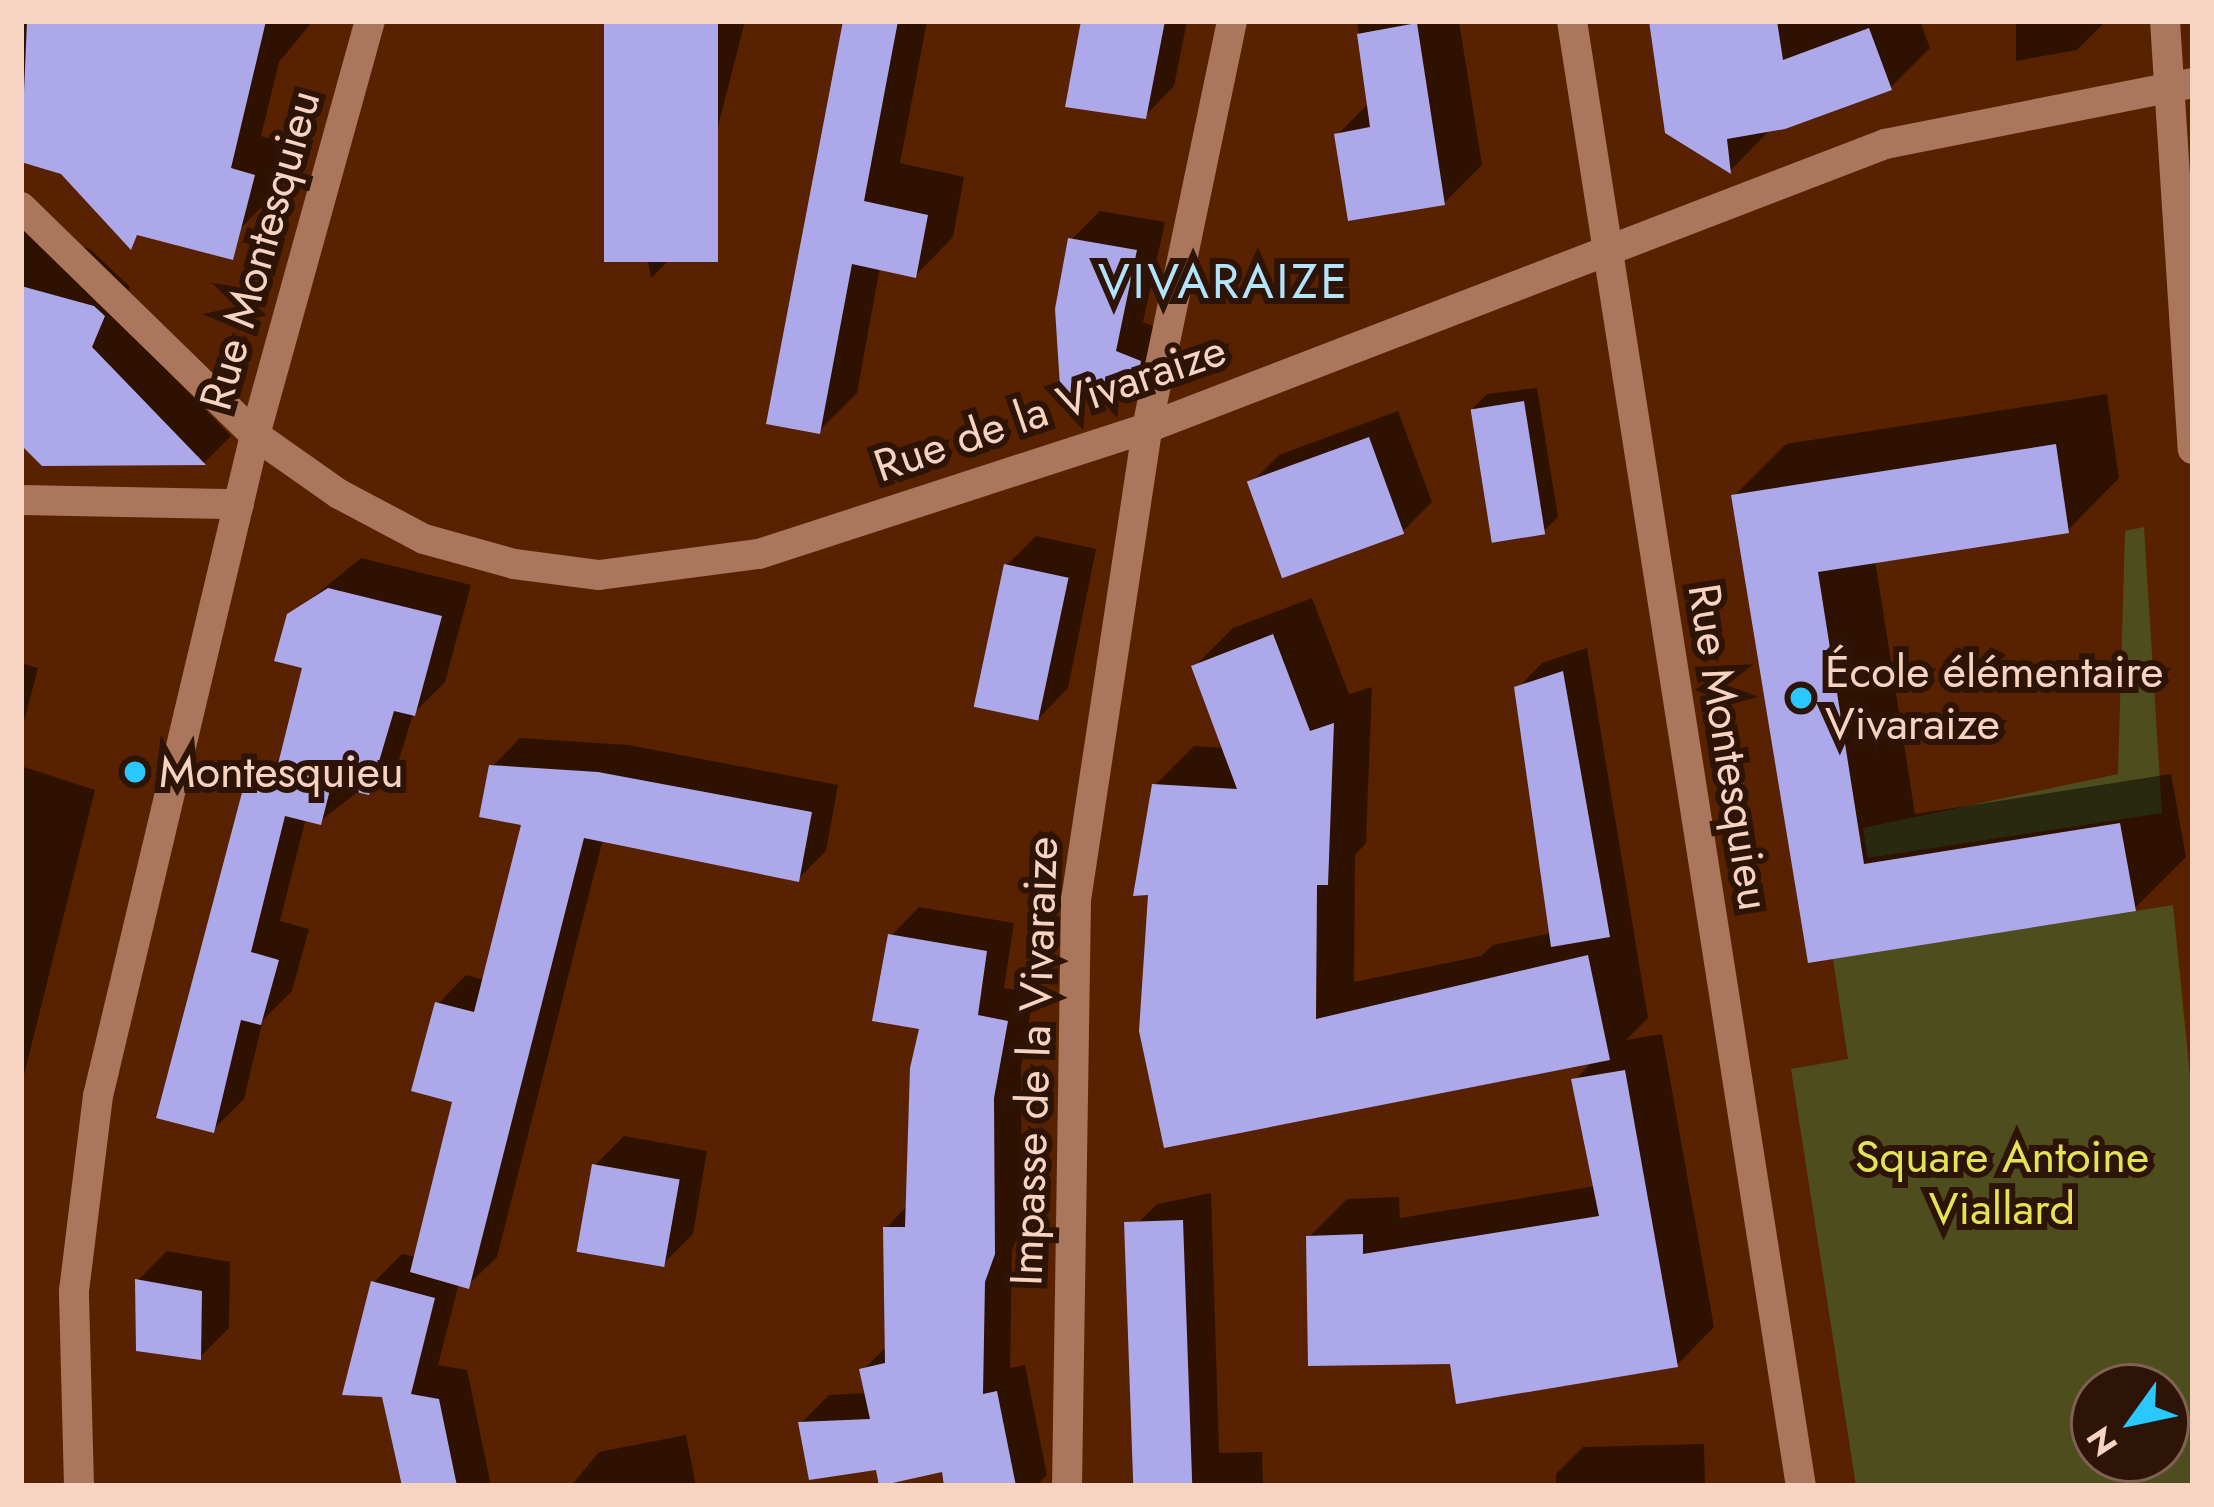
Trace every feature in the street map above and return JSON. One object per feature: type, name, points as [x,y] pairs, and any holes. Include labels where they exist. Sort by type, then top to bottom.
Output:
[{"type":"street","name":"Rue Montesquieu","points":[[79,1486],[74,1291],[98,1096],[255,435],[370,21]]},
{"type":"street","name":"Impasse de la Vivaraize","points":[[1066,1486],[1076,900],[1147,428],[1232,21]]},
{"type":"street","name":"Rue Montesquieu","points":[[1572,21],[1801,1486]]},
{"type":"street","points":[[2165,21],[2179,84],[2193,449]]},
{"type":"street","name":"Rue de la Vivaraize","points":[[21,207],[255,435],[424,538],[514,564],[599,574],[758,554],[1147,428],[1604,248],[1885,144],[2179,84]]},
{"type":"street","points":[[21,500],[239,504]]},
{"type":"green space","points":[[2144,527],[2162,813],[1868,858],[1863,828],[2118,774],[2125,531]]},
{"type":"green space","name":"Square Antoine Viallard","points":[[2173,905],[2191,1086],[2193,1486],[1856,1486],[1791,1069],[1848,1059],[1833,959]]},
{"type":"building","points":[[27,21],[266,21],[231,168],[255,175],[233,260],[137,235],[131,250],[61,174],[21,162]]},
{"type":"building","points":[[604,21],[718,21],[718,262],[604,262]]},
{"type":"building","points":[[843,21],[898,21],[864,201],[928,215],[916,278],[852,264],[820,434],[766,424]]},
{"type":"building","points":[[1081,21],[1165,21],[1146,119],[1065,107]]},
{"type":"building","points":[[1649,21],[1777,21],[1783,60],[1869,28],[1892,90],[1785,129],[1727,139],[1731,174],[1665,133]]},
{"type":"building","points":[[1417,23],[1445,205],[1348,221],[1334,134],[1370,127],[1357,34]]},
{"type":"building","points":[[1068,238],[1137,250],[1116,351],[1141,361],[1138,377],[1061,402],[1055,309]]},
{"type":"building","points":[[21,286],[94,306],[105,316],[92,347],[206,465],[42,466],[21,445]]},
{"type":"building","points":[[1524,401],[1545,534],[1492,543],[1471,409]]},
{"type":"building","points":[[1369,437],[1404,534],[1282,578],[1247,481]]},
{"type":"building","name":"École élémentaire Vivaraize","points":[[2056,444],[2069,533],[1818,572],[1864,864],[2120,823],[2136,911],[1808,963],[1731,495]]},
{"type":"building","points":[[1004,564],[1069,578],[1038,721],[974,707]]},
{"type":"building","points":[[328,588],[442,616],[415,716],[394,711],[369,795],[331,786],[321,825],[285,816],[251,952],[279,960],[261,1025],[241,1020],[214,1133],[156,1118],[244,785],[271,792],[302,668],[274,661],[287,614]]},
{"type":"building","points":[[1273,634],[1310,731],[1334,723],[1328,885],[1317,885],[1316,1019],[1588,955],[1610,1060],[1164,1148],[1139,1031],[1148,895],[1133,896],[1152,784],[1237,789],[1191,666]]},
{"type":"building","points":[[1563,671],[1610,937],[1551,947],[1514,687]]},
{"type":"building","points":[[489,765],[598,772],[812,812],[799,882],[584,838],[469,1289],[410,1272],[452,1102],[411,1091],[435,1002],[474,1012],[521,825],[479,817]]},
{"type":"building","points":[[888,934],[987,951],[978,1015],[1008,1021],[994,1098],[995,1254],[985,1282],[983,1394],[997,1391],[1016,1486],[944,1486],[942,1472],[879,1486],[876,1470],[809,1480],[798,1422],[870,1419],[859,1369],[885,1363],[883,1227],[905,1227],[910,1068],[919,1029],[872,1021]]},
{"type":"building","points":[[1625,1070],[1678,1367],[1456,1404],[1450,1364],[1308,1366],[1306,1236],[1363,1234],[1363,1254],[1599,1216],[1571,1079]]},
{"type":"building","points":[[592,1164],[680,1179],[664,1267],[577,1252]]},
{"type":"building","points":[[1183,1220],[1192,1486],[1133,1486],[1124,1222]]},
{"type":"building","points":[[135,1279],[202,1291],[201,1360],[136,1351]]},
{"type":"building","points":[[371,1281],[435,1298],[411,1394],[439,1399],[457,1486],[402,1486],[382,1397],[342,1395]]},
{"type":"place","name":"École élémentaire Vivaraize","points":[[1801,698]]},
{"type":"place","name":"Montesquieu","points":[[135,772]]},
{"type":"district","name":"VIVARAIZE","points":[[1224,282]]}]
